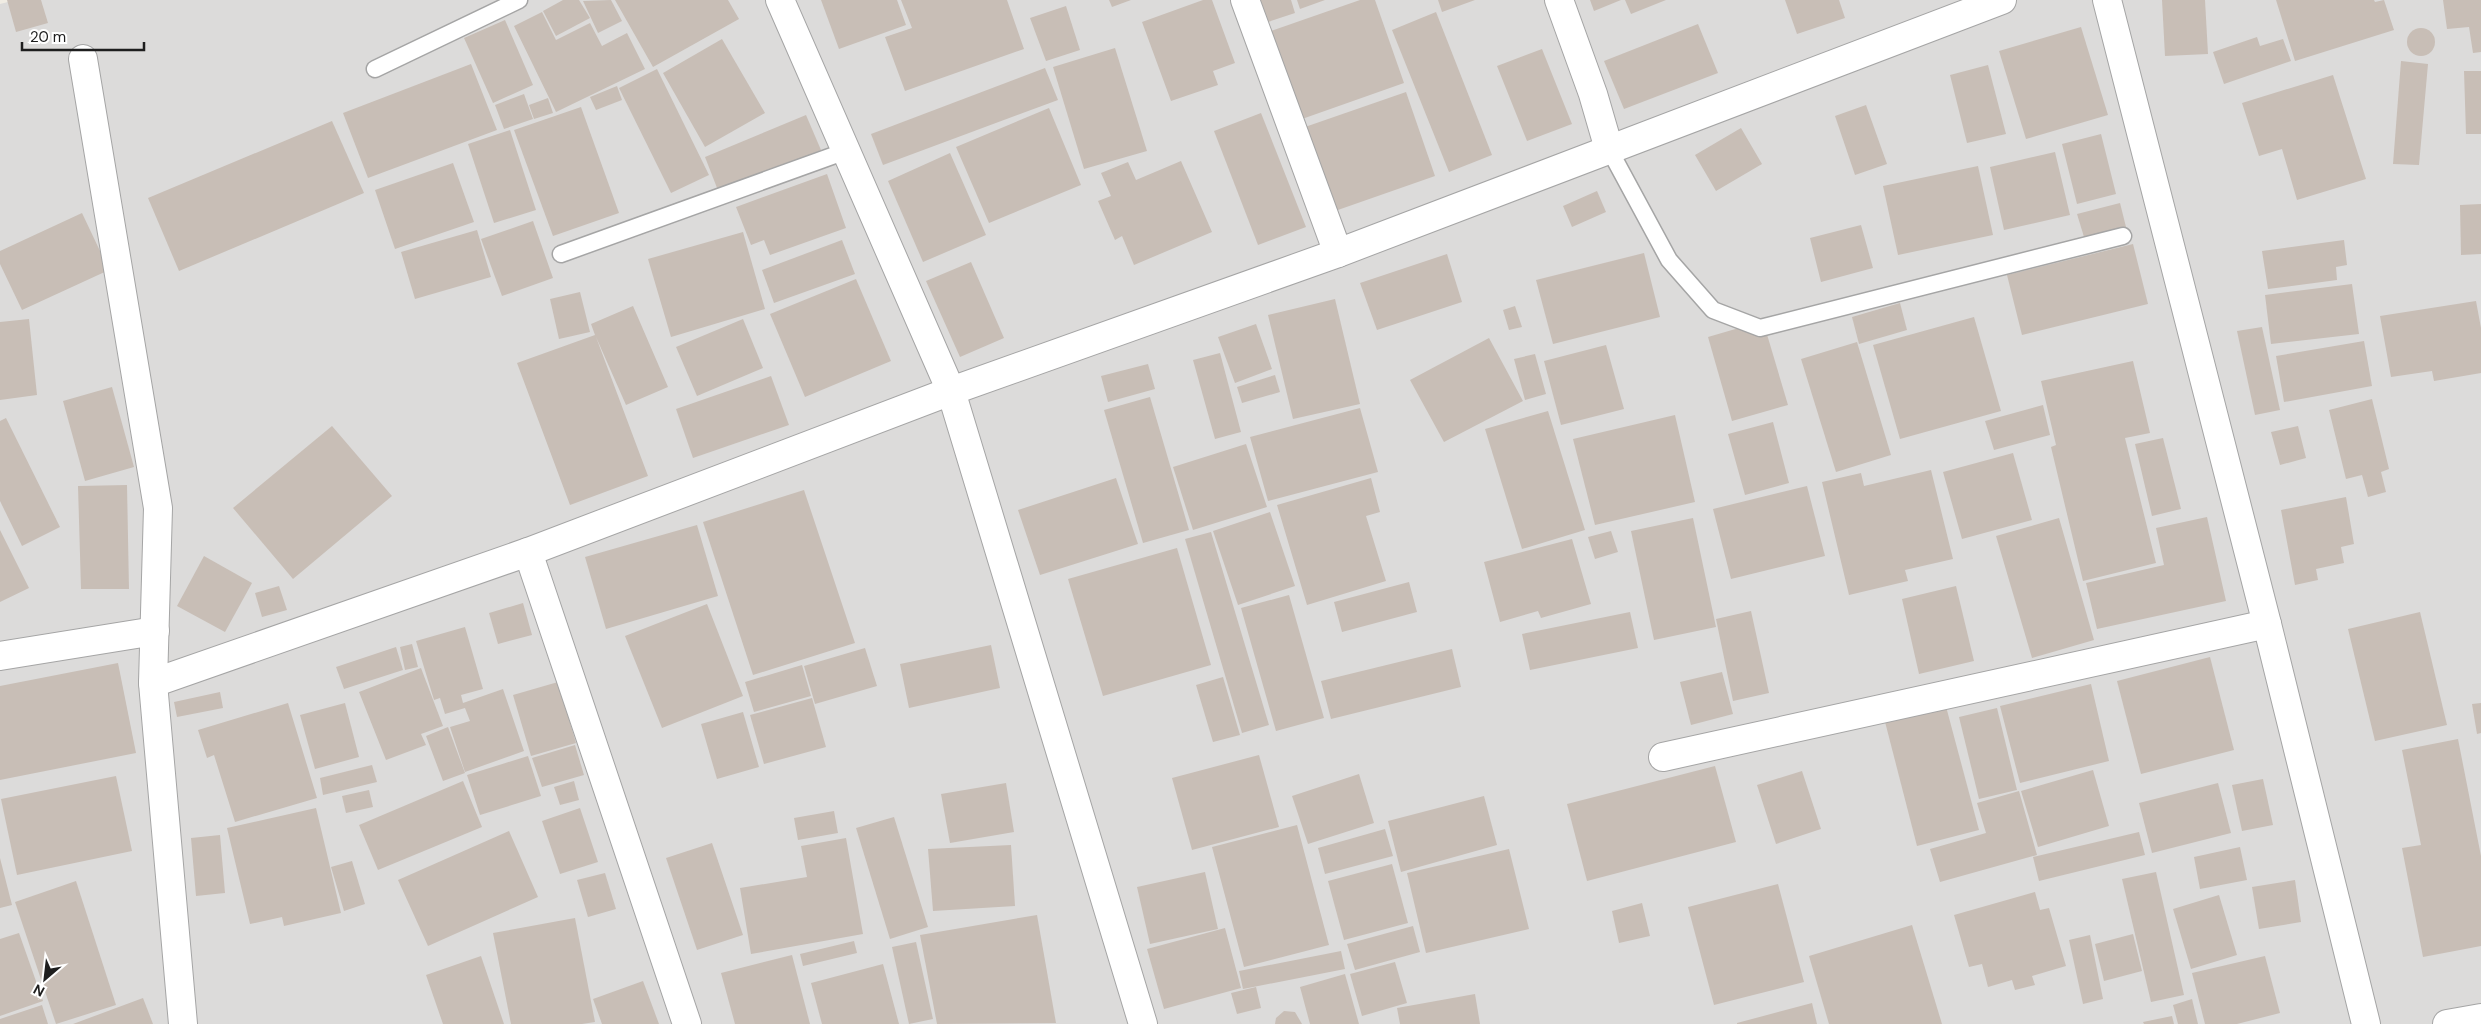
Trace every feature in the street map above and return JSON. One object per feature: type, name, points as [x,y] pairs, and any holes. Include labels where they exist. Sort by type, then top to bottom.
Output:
[{"type":"street","points":[[780,0],[951,391],[1143,1024]]},
{"type":"street","points":[[1245,0],[1338,253]]},
{"type":"street","points":[[1559,0],[1593,94],[1609,150]]},
{"type":"street","points":[[153,683],[528,552],[951,391],[1338,253],[2002,0]]},
{"type":"street","points":[[2107,0],[2267,624],[2366,1024]]},
{"type":"street","points":[[83,59],[158,508],[153,683],[182,1024]]},
{"type":"street","points":[[528,552],[687,1024]]},
{"type":"street","points":[[1663,757],[2267,624]]},
{"type":"street","points":[[0,656],[155,631]]},
{"type":"street","points":[[2447,1024],[2481,1018]]},
{"type":"lane","points":[[375,69],[519,0]]},
{"type":"lane","points":[[1609,150],[1669,260],[1713,310],[1760,328],[2123,236]]},
{"type":"lane","points":[[561,254],[846,151]]},
{"type":"shaded area","points":[[16,0],[2481,0],[2481,1024],[0,1024],[0,4]]},
{"type":"building","points":[[7,0],[41,0],[48,23],[16,32]]},
{"type":"building","points":[[563,0],[579,0],[590,18],[556,36],[543,11]]},
{"type":"building","points":[[611,0],[622,21],[598,33],[583,1]]},
{"type":"building","points":[[615,0],[728,0],[739,19],[653,67]]},
{"type":"building","points":[[821,0],[897,0],[906,25],[839,49]]},
{"type":"building","points":[[901,0],[1007,0],[1024,49],[905,91],[885,37],[912,28]]},
{"type":"building","points":[[1109,0],[1131,0],[1112,7]]},
{"type":"building","points":[[1203,0],[1212,0],[1235,63],[1213,71],[1218,85],[1171,101],[1142,22]]},
{"type":"building","points":[[1253,0],[1291,0],[1295,13],[1262,24]]},
{"type":"building","points":[[1297,0],[1325,0],[1300,9]]},
{"type":"building","points":[[1360,0],[1375,0],[1404,83],[1302,119],[1271,31]]},
{"type":"building","points":[[1438,0],[1475,0],[1442,12]]},
{"type":"building","points":[[1590,0],[1621,0],[1594,11]]},
{"type":"building","points":[[1625,0],[1666,0],[1631,14]]},
{"type":"building","points":[[1785,0],[1839,0],[1845,18],[1797,34]]},
{"type":"building","points":[[2162,0],[2205,0],[2208,54],[2165,56]]},
{"type":"building","points":[[2276,0],[2374,0],[2375,2],[2384,0],[2394,30],[2295,61]]},
{"type":"building","points":[[2443,0],[2481,0],[2481,52],[2473,53],[2469,27],[2447,29]]},
{"type":"building","points":[[1066,6],[1080,50],[1046,61],[1030,18]]},
{"type":"building","points":[[542,12],[556,40],[590,23],[602,46],[627,33],[645,69],[556,112],[514,26]]},
{"type":"building","points":[[1436,12],[1492,155],[1449,172],[1392,30]]},
{"type":"building","points":[[505,20],[533,85],[493,103],[464,38]]},
{"type":"building","points":[[1698,24],[1718,73],[1624,109],[1604,61]]},
{"type":"building","points":[[2081,27],[2108,115],[2026,139],[1999,51]]},
{"type":"building","points":[[2421,28],[2431,32],[2435,42],[2431,52],[2421,56],[2411,52],[2407,42],[2411,32]]},
{"type":"building","points":[[2257,37],[2260,46],[2283,39],[2291,61],[2224,84],[2213,52]]},
{"type":"building","points":[[722,39],[765,113],[705,147],[663,73]]},
{"type":"building","points":[[1115,48],[1147,151],[1084,169],[1053,67]]},
{"type":"building","points":[[1542,49],[1572,124],[1527,141],[1497,66]]},
{"type":"building","points":[[2401,61],[2428,64],[2419,165],[2393,164]]},
{"type":"building","points":[[471,64],[497,130],[368,178],[343,113]]},
{"type":"building","points":[[1988,65],[2006,134],[1967,143],[1950,75]]},
{"type":"building","points":[[1045,68],[1058,100],[883,165],[871,134]]},
{"type":"building","points":[[657,69],[709,175],[671,193],[619,88]]},
{"type":"building","points":[[2464,71],[2481,71],[2481,134],[2466,134]]},
{"type":"building","points":[[2333,75],[2366,179],[2297,200],[2282,149],[2259,156],[2242,103]]},
{"type":"building","points":[[617,86],[622,100],[596,110],[590,97]]},
{"type":"building","points":[[1406,92],[1435,176],[1335,211],[1305,127]]},
{"type":"building","points":[[524,94],[533,119],[504,129],[495,105]]},
{"type":"building","points":[[548,98],[553,113],[534,119],[529,105]]},
{"type":"building","points":[[1866,105],[1887,164],[1855,175],[1835,116]]},
{"type":"building","points":[[581,107],[619,213],[553,236],[514,130]]},
{"type":"building","points":[[1049,108],[1081,185],[989,223],[956,147]]},
{"type":"building","points":[[1261,113],[1306,227],[1258,245],[1214,131]]},
{"type":"building","points":[[806,115],[821,150],[719,193],[705,157]]},
{"type":"building","points":[[332,121],[364,193],[179,271],[148,198]]},
{"type":"building","points":[[1741,128],[1762,164],[1716,191],[1695,155]]},
{"type":"building","points":[[510,130],[536,210],[494,223],[468,144]]},
{"type":"building","points":[[2101,134],[2116,194],[2077,204],[2062,144]]},
{"type":"building","points":[[2055,152],[2070,215],[2004,230],[1990,167]]},
{"type":"building","points":[[950,153],[986,235],[923,262],[888,181]]},
{"type":"building","points":[[1181,161],[1212,232],[1134,265],[1122,236],[1115,240],[1098,201],[1111,196],[1101,173],[1128,162],[1136,180]]},
{"type":"building","points":[[453,163],[474,222],[395,249],[375,190]]},
{"type":"building","points":[[1978,166],[1993,235],[1898,255],[1883,186]]},
{"type":"building","points":[[827,174],[846,228],[770,255],[764,240],[751,245],[736,207]]},
{"type":"building","points":[[1597,191],[1606,212],[1572,227],[1563,206]]},
{"type":"building","points":[[2120,203],[2126,227],[2084,237],[2077,214]]},
{"type":"building","points":[[2481,204],[2481,254],[2461,255],[2460,205]]},
{"type":"building","points":[[82,213],[109,270],[22,310],[0,264],[0,251]]},
{"type":"building","points":[[533,221],[553,278],[502,296],[481,239]]},
{"type":"building","points":[[1861,225],[1873,268],[1821,282],[1810,238]]},
{"type":"building","points":[[477,230],[491,277],[415,299],[401,252]]},
{"type":"building","points":[[743,232],[765,309],[671,337],[648,259]]},
{"type":"building","points":[[842,240],[855,274],[774,303],[762,270]]},
{"type":"building","points":[[2344,240],[2347,265],[2336,267],[2337,280],[2268,289],[2262,251]]},
{"type":"building","points":[[2133,244],[2148,304],[2022,335],[2007,275]]},
{"type":"building","points":[[1644,253],[1660,317],[1553,344],[1536,280]]},
{"type":"building","points":[[1447,254],[1462,302],[1377,330],[1360,283]]},
{"type":"building","points":[[971,262],[1004,338],[960,357],[926,281]]},
{"type":"building","points":[[856,279],[891,361],[805,397],[770,314]]},
{"type":"building","points":[[2352,284],[2359,334],[2271,344],[2265,295]]},
{"type":"building","points":[[580,292],[590,332],[559,339],[550,299]]},
{"type":"building","points":[[1335,299],[1360,404],[1293,419],[1268,315]]},
{"type":"building","points":[[2476,301],[2481,328],[2481,373],[2434,381],[2432,371],[2391,377],[2380,316]]},
{"type":"building","points":[[1900,303],[1907,330],[1859,344],[1852,317]]},
{"type":"building","points":[[633,306],[668,387],[626,405],[596,337],[648,476],[570,505],[517,363],[595,335],[591,324]]},
{"type":"building","points":[[1515,306],[1522,327],[1509,330],[1503,310]]},
{"type":"building","points":[[1974,317],[2001,411],[1900,439],[1873,345]]},
{"type":"building","points":[[29,319],[37,395],[0,400],[0,322]]},
{"type":"building","points":[[743,319],[763,368],[697,396],[676,347]]},
{"type":"building","points":[[1763,321],[1788,405],[1732,421],[1708,337]]},
{"type":"building","points":[[1256,324],[1272,369],[1235,383],[1218,337]]},
{"type":"building","points":[[2262,327],[2280,410],[2255,415],[2237,331]]},
{"type":"building","points":[[1489,338],[1523,401],[1444,442],[1410,380]]},
{"type":"building","points":[[2364,341],[2372,386],[2284,402],[2276,356]]},
{"type":"building","points":[[1857,342],[1891,455],[1836,472],[1801,359]]},
{"type":"building","points":[[1606,345],[1624,409],[1561,425],[1544,361]]},
{"type":"building","points":[[1220,353],[1241,432],[1215,439],[1193,360]]},
{"type":"building","points":[[1535,354],[1546,394],[1525,400],[1514,359]]},
{"type":"building","points":[[2133,361],[2150,433],[2125,438],[2156,563],[2083,581],[2051,447],[2056,445],[2041,381]]},
{"type":"building","points":[[1148,364],[1155,389],[1108,402],[1101,376]]},
{"type":"building","points":[[1275,375],[1280,392],[1242,403],[1237,387]]},
{"type":"building","points":[[771,376],[789,425],[693,458],[676,409]]},
{"type":"building","points":[[112,387],[134,467],[85,481],[63,401]]},
{"type":"building","points":[[1150,397],[1189,530],[1143,543],[1104,410]]},
{"type":"building","points":[[2372,399],[2389,469],[2381,472],[2386,492],[2368,497],[2362,475],[2346,479],[2329,410]]},
{"type":"building","points":[[2043,405],[2050,435],[1994,450],[1985,421]]},
{"type":"building","points":[[1360,408],[1378,472],[1268,501],[1250,437]]},
{"type":"building","points":[[1548,411],[1585,530],[1522,549],[1485,429]]},
{"type":"building","points":[[1675,415],[1695,502],[1595,525],[1573,439]]},
{"type":"building","points":[[6,418],[60,527],[22,546],[0,501],[0,421]]},
{"type":"building","points":[[1773,422],[1789,483],[1745,495],[1728,434]]},
{"type":"building","points":[[332,426],[392,496],[293,579],[233,508]]},
{"type":"building","points":[[2298,426],[2306,458],[2280,465],[2271,432]]},
{"type":"building","points":[[2163,438],[2181,509],[2152,516],[2135,444]]},
{"type":"building","points":[[1246,444],[1267,507],[1193,530],[1173,467]]},
{"type":"building","points":[[2013,453],[2032,520],[1962,539],[1943,472]]},
{"type":"building","points":[[1931,470],[1953,559],[1905,570],[1908,581],[1849,595],[1822,482],[1861,473],[1864,486]]},
{"type":"building","points":[[1116,478],[1138,544],[1040,575],[1018,510]]},
{"type":"building","points":[[1371,478],[1380,512],[1366,516],[1386,581],[1307,605],[1277,505]]},
{"type":"building","points":[[127,485],[129,589],[81,589],[78,486]]},
{"type":"building","points":[[1807,486],[1825,556],[1731,579],[1713,509]]},
{"type":"building","points":[[804,490],[855,643],[753,675],[703,522]]},
{"type":"building","points":[[2346,497],[2354,544],[2341,547],[2344,563],[2316,569],[2318,580],[2295,585],[2281,510]]},
{"type":"building","points":[[1270,512],[1295,586],[1238,605],[1213,531]]},
{"type":"building","points":[[2207,517],[2226,601],[2097,629],[2086,583],[2164,565],[2156,528]]},
{"type":"building","points":[[1693,518],[1716,627],[1654,640],[1631,531]]},
{"type":"building","points":[[2059,518],[2094,640],[2032,658],[1996,536]]},
{"type":"building","points":[[697,525],[718,596],[606,629],[585,557]]},
{"type":"building","points":[[0,530],[29,588],[0,602]]},
{"type":"building","points":[[1611,531],[1618,552],[1595,559],[1588,537]]},
{"type":"building","points":[[1211,532],[1269,725],[1242,733],[1185,539]]},
{"type":"building","points":[[1572,539],[1591,604],[1541,618],[1538,611],[1500,622],[1484,562]]},
{"type":"building","points":[[1177,548],[1211,665],[1103,696],[1068,579]]},
{"type":"building","points":[[204,556],[252,583],[225,632],[177,606]]},
{"type":"building","points":[[1409,582],[1417,612],[1342,632],[1334,602]]},
{"type":"building","points":[[279,586],[287,610],[262,617],[255,593]]},
{"type":"building","points":[[1956,586],[1974,661],[1919,674],[1902,599]]},
{"type":"building","points":[[1289,595],[1324,718],[1276,731],[1241,608]]},
{"type":"building","points":[[523,603],[532,635],[498,644],[489,613]]},
{"type":"building","points":[[707,604],[743,696],[662,728],[625,636]]},
{"type":"building","points":[[1751,611],[1769,693],[1733,701],[1716,619]]},
{"type":"building","points":[[1630,612],[1638,648],[1530,670],[1522,634]]},
{"type":"building","points":[[2420,612],[2447,725],[2375,741],[2348,629]]},
{"type":"building","points":[[465,627],[483,689],[461,695],[463,703],[503,689],[524,751],[465,772],[450,727],[470,721],[465,708],[445,714],[440,698],[434,700],[416,641]]},
{"type":"building","points":[[412,644],[418,667],[405,670],[400,647]]},
{"type":"building","points":[[991,645],[1000,688],[909,708],[900,664]]},
{"type":"building","points":[[396,647],[403,670],[344,689],[336,667]]},
{"type":"building","points":[[865,648],[877,686],[815,704],[804,666]]},
{"type":"building","points":[[1452,649],[1461,687],[1331,719],[1321,681]]},
{"type":"building","points":[[2210,657],[2234,750],[2141,774],[2117,681]]},
{"type":"building","points":[[118,663],[136,753],[0,780],[0,686]]},
{"type":"building","points":[[802,665],[811,696],[754,712],[745,682]]},
{"type":"building","points":[[421,668],[443,726],[421,734],[426,745],[386,760],[359,692]]},
{"type":"building","points":[[1722,672],[1733,714],[1691,725],[1680,682]]},
{"type":"building","points":[[1223,677],[1240,735],[1213,742],[1196,685]]},
{"type":"building","points":[[558,682],[576,743],[531,756],[513,695]]},
{"type":"building","points":[[2091,684],[2109,761],[2020,783],[2000,706]]},
{"type":"building","points":[[220,692],[223,708],[177,717],[174,702]]},
{"type":"building","points":[[812,698],[826,747],[764,764],[750,715]]},
{"type":"building","points":[[1944,699],[1979,830],[1917,846],[1883,714]]},
{"type":"building","points":[[288,703],[317,798],[235,822],[214,755],[207,758],[198,730]]},
{"type":"building","points":[[345,703],[359,757],[315,769],[300,715]]},
{"type":"building","points":[[2481,703],[2481,733],[2477,734],[2472,704]]},
{"type":"building","points":[[1997,708],[2017,790],[1979,799],[1959,717]]},
{"type":"building","points":[[743,712],[759,767],[717,779],[701,724]]},
{"type":"building","points":[[448,727],[465,773],[443,781],[426,736]]},
{"type":"building","points":[[2458,739],[2481,856],[2481,946],[2423,957],[2402,848],[2421,845],[2402,750]]},
{"type":"building","points":[[575,745],[584,775],[542,787],[532,758]]},
{"type":"building","points":[[1259,755],[1279,827],[1192,850],[1172,778]]},
{"type":"building","points":[[528,756],[541,796],[480,815],[467,775]]},
{"type":"building","points":[[372,765],[377,782],[323,795],[320,778]]},
{"type":"building","points":[[1715,766],[1736,842],[1587,881],[1567,804]]},
{"type":"building","points":[[2093,770],[2109,826],[2038,847],[2021,791]]},
{"type":"building","points":[[1802,771],[1821,829],[1776,844],[1757,785]]},
{"type":"building","points":[[1359,774],[1374,823],[1308,844],[1292,796]]},
{"type":"building","points":[[116,776],[132,851],[17,875],[1,799]]},
{"type":"building","points":[[2263,779],[2273,825],[2242,831],[2232,785]]},
{"type":"building","points":[[463,781],[482,827],[378,870],[359,825]]},
{"type":"building","points":[[574,781],[579,800],[560,805],[554,787]]},
{"type":"building","points":[[1006,783],[1014,832],[950,843],[941,794]]},
{"type":"building","points":[[2218,783],[2231,833],[2152,853],[2139,803]]},
{"type":"building","points":[[369,790],[373,807],[346,813],[342,796]]},
{"type":"building","points":[[2019,791],[2037,855],[1940,882],[1930,849],[1986,833],[1977,803]]},
{"type":"building","points":[[1484,796],[1497,845],[1401,872],[1388,821]]},
{"type":"building","points":[[316,808],[341,913],[284,926],[282,917],[250,924],[227,828]]},
{"type":"building","points":[[580,808],[598,862],[560,874],[542,821]]},
{"type":"building","points":[[834,811],[838,833],[798,840],[794,818]]},
{"type":"building","points":[[894,817],[928,927],[890,939],[856,828]]},
{"type":"building","points":[[1297,825],[1329,945],[1244,967],[1212,847]]},
{"type":"building","points":[[1385,829],[1393,856],[1325,874],[1318,848]]},
{"type":"building","points":[[509,831],[538,897],[428,946],[398,880]]},
{"type":"building","points":[[2139,832],[2145,855],[2039,881],[2033,857]]},
{"type":"building","points":[[220,835],[225,893],[196,896],[191,838]]},
{"type":"building","points":[[846,838],[863,934],[751,954],[740,888],[807,877],[801,846]]},
{"type":"building","points":[[712,843],[743,935],[697,950],[666,858]]},
{"type":"building","points":[[1011,845],[1015,906],[933,911],[928,849]]},
{"type":"building","points":[[2240,847],[2247,880],[2200,889],[2194,857]]},
{"type":"building","points":[[1509,849],[1529,929],[1426,953],[1407,873]]},
{"type":"building","points":[[0,858],[12,905],[0,908]]},
{"type":"building","points":[[352,861],[365,904],[344,911],[331,867]]},
{"type":"building","points":[[1392,864],[1408,923],[1344,940],[1328,881]]},
{"type":"building","points":[[1205,872],[1218,929],[1150,944],[1137,887]]},
{"type":"building","points":[[2156,872],[2184,995],[2151,1002],[2122,879]]},
{"type":"building","points":[[605,873],[616,909],[588,917],[577,880]]},
{"type":"building","points":[[2295,880],[2301,922],[2259,929],[2252,887]]},
{"type":"building","points":[[76,881],[116,1005],[56,1024],[15,902]]},
{"type":"building","points":[[1778,884],[1804,982],[1714,1005],[1688,907]]},
{"type":"building","points":[[2035,892],[2040,910],[2049,908],[2066,966],[2032,976],[2035,985],[2015,990],[2012,980],[1988,987],[1982,964],[1969,967],[1954,915]]},
{"type":"building","points":[[2219,895],[2237,955],[2191,969],[2173,909]]},
{"type":"building","points":[[1642,903],[1650,936],[1619,943],[1612,911]]},
{"type":"building","points":[[1037,915],[1056,1023],[937,1024],[920,935]]},
{"type":"building","points":[[575,918],[595,1022],[582,1024],[511,1024],[493,933]]},
{"type":"building","points":[[1912,925],[1942,1024],[1829,1024],[1809,956]]},
{"type":"building","points":[[1413,926],[1420,952],[1355,970],[1347,944]]},
{"type":"building","points":[[1225,928],[1241,988],[1164,1009],[1147,949]]},
{"type":"building","points":[[19,933],[43,1001],[0,1016],[0,939]]},
{"type":"building","points":[[2133,934],[2142,971],[2104,981],[2095,944]]},
{"type":"building","points":[[2090,935],[2103,999],[2083,1004],[2069,940]]},
{"type":"building","points":[[854,941],[857,953],[803,966],[800,954]]},
{"type":"building","points":[[916,942],[933,1019],[909,1024],[892,947]]},
{"type":"building","points":[[1341,951],[1345,969],[1243,989],[1239,971]]},
{"type":"building","points":[[792,955],[810,1024],[735,1024],[721,973]]},
{"type":"building","points":[[481,956],[504,1024],[443,1024],[426,975]]},
{"type":"building","points":[[2265,956],[2280,1013],[2237,1024],[2205,1024],[2192,973]]},
{"type":"building","points":[[1395,962],[1407,1003],[1362,1016],[1350,974]]},
{"type":"building","points":[[883,964],[899,1024],[822,1024],[811,983]]},
{"type":"building","points":[[1345,974],[1359,1024],[1310,1024],[1300,987]]},
{"type":"building","points":[[643,981],[659,1024],[602,1024],[593,999]]},
{"type":"building","points":[[1256,987],[1261,1008],[1237,1014],[1231,993]]},
{"type":"building","points":[[1475,994],[1480,1024],[1400,1024],[1397,1008]]},
{"type":"building","points":[[143,998],[153,1024],[73,1024]]},
{"type":"building","points":[[2192,999],[2198,1024],[2178,1024],[2173,1005]]},
{"type":"building","points":[[1812,1003],[1817,1024],[1737,1024],[1737,1023]]},
{"type":"building","points":[[42,1005],[48,1024],[0,1024],[0,1019]]},
{"type":"building","points":[[1284,1011],[1295,1012],[1302,1024],[1275,1024],[1276,1018]]},
{"type":"building","points":[[2172,1016],[2174,1024],[2144,1024],[2143,1022]]}]
